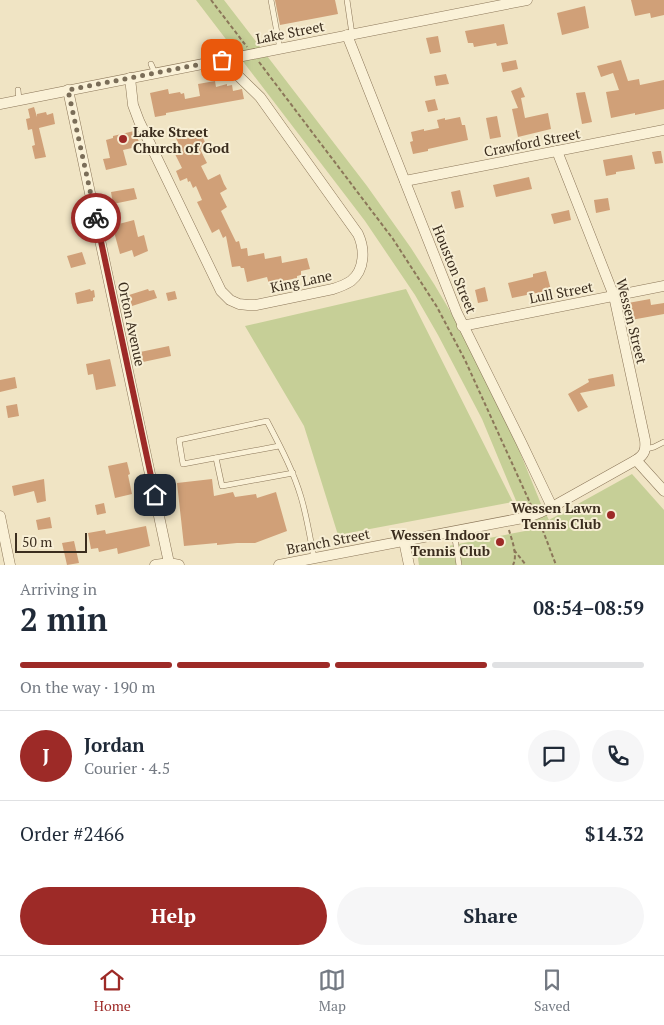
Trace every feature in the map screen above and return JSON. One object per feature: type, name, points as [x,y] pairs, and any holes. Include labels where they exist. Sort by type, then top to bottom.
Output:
[{"type":"street","name":"Lake Street","points":[[0,104],[18,95],[68,90],[130,78],[153,68],[222,60],[349,35],[484,4],[527,0]]},
{"type":"street","name":"Houston Street","points":[[349,35],[462,326],[552,507]]},
{"type":"street","name":"King Lane","points":[[130,78],[133,105],[139,121],[221,290],[227,298],[232,302],[240,304],[256,305],[333,289],[350,282],[357,274],[362,261],[363,247],[358,234],[260,97],[222,60]]},
{"type":"street","name":"Orton Avenue","points":[[68,90],[174,564]]},
{"type":"street","name":"Crawford Street","points":[[405,181],[664,130]]},
{"type":"street","name":"Wessen Street","points":[[557,151],[614,296],[646,449]]},
{"type":"street","name":"Lull Street","points":[[462,326],[664,286]]},
{"type":"street","points":[[646,449],[636,460],[664,491]]},
{"type":"street","name":"Branch Street","points":[[279,565],[508,521],[535,514],[552,507],[636,460]]},
{"type":"street","points":[[0,516],[10,565]]},
{"type":"street","points":[[404,541],[409,565]]},
{"type":"street","points":[[155,565],[174,564]]},
{"type":"lane","points":[[271,0],[280,48]]},
{"type":"lane","points":[[347,0],[349,35]]},
{"type":"lane","points":[[280,446],[183,464],[179,440],[267,421],[280,446],[301,497],[314,558]]},
{"type":"lane","points":[[646,449],[664,442]]},
{"type":"lane","points":[[216,458],[222,486],[292,473]]},
{"type":"lane","points":[[454,531],[458,565]]},
{"type":"path","points":[[211,0],[393,239],[437,307],[465,360],[540,523],[556,565]]},
{"type":"path","points":[[508,521],[514,550],[514,562],[512,565]]},
{"type":"path","points":[[514,550],[526,565]]},
{"type":"green space","points":[[196,0],[224,0],[367,186],[411,248],[456,321],[508,423],[549,520],[632,474],[664,510],[664,565],[419,565],[417,552],[525,531],[517,503],[482,419],[415,295],[365,221]]},
{"type":"green space","points":[[406,289],[513,502],[338,535],[304,426],[245,326]]},
{"type":"building","points":[[275,0],[335,0],[338,14],[280,25]]},
{"type":"building","points":[[631,0],[664,0],[664,15],[651,18],[650,13],[635,16]]},
{"type":"building","points":[[585,6],[589,28],[562,35],[557,13]]},
{"type":"building","points":[[504,24],[508,44],[497,46],[496,43],[474,47],[473,43],[468,43],[465,31]]},
{"type":"building","points":[[438,36],[441,52],[430,54],[426,38]]},
{"type":"building","points":[[516,60],[518,69],[503,72],[501,63]]},
{"type":"building","points":[[621,60],[628,81],[639,79],[640,85],[664,80],[664,109],[611,118],[606,92],[619,90],[613,73],[601,77],[597,66]]},
{"type":"building","points":[[446,74],[449,84],[436,86],[434,76]]},
{"type":"building","points":[[215,81],[216,87],[227,84],[227,86],[232,85],[233,91],[242,89],[244,99],[166,113],[166,115],[155,117],[150,93],[168,89],[169,94],[184,93],[185,99],[200,96],[198,84]]},
{"type":"building","points":[[521,87],[525,97],[521,98],[525,118],[548,113],[551,129],[518,137],[512,109],[518,108],[511,91]]},
{"type":"building","points":[[585,92],[592,122],[582,124],[576,93]]},
{"type":"building","points":[[435,99],[438,110],[428,112],[425,101]]},
{"type":"building","points":[[34,107],[37,117],[37,114],[46,112],[47,115],[53,113],[55,124],[39,128],[46,157],[35,159],[32,146],[35,145],[32,129],[28,130],[26,119],[30,118],[28,109]]},
{"type":"building","points":[[497,116],[501,137],[490,139],[486,118]]},
{"type":"building","points":[[460,117],[462,125],[465,125],[468,140],[413,154],[410,142],[413,141],[411,132],[439,128],[437,120]]},
{"type":"building","points":[[199,130],[207,146],[200,149],[207,163],[201,166],[208,180],[220,174],[227,189],[220,193],[227,207],[221,211],[236,242],[239,241],[241,249],[247,248],[248,256],[264,253],[265,259],[281,256],[282,263],[307,258],[310,269],[301,271],[301,275],[297,276],[297,278],[269,284],[267,277],[247,282],[244,268],[240,266],[232,267],[226,236],[223,238],[219,229],[212,233],[197,202],[202,200],[196,186],[193,188],[187,178],[180,181],[176,171],[182,168],[175,154],[182,151],[175,136],[184,132],[186,136]]},
{"type":"building","name":"Lake Street Church of God","points":[[134,131],[141,146],[123,150],[127,165],[106,170],[103,159],[110,158],[106,140],[113,138],[113,136]]},
{"type":"building","points":[[661,151],[663,163],[655,164],[652,152]]},
{"type":"building","points":[[632,155],[635,169],[616,172],[616,174],[606,176],[603,160]]},
{"type":"building","points":[[529,177],[532,189],[496,197],[493,185]]},
{"type":"building","points":[[134,188],[137,199],[113,204],[111,192]]},
{"type":"building","points":[[460,190],[464,207],[455,209],[451,192]]},
{"type":"building","points":[[608,198],[610,210],[596,213],[594,200]]},
{"type":"building","points":[[569,210],[571,220],[554,224],[551,214]]},
{"type":"building","points":[[134,220],[138,237],[144,235],[148,251],[134,257],[132,250],[120,254],[113,228],[115,228],[115,225]]},
{"type":"building","points":[[82,252],[86,264],[71,268],[67,256]]},
{"type":"building","points":[[546,271],[551,290],[512,298],[508,283],[533,277],[533,274]]},
{"type":"building","points":[[485,287],[488,301],[478,303],[475,290]]},
{"type":"building","points":[[90,289],[91,291],[94,290],[95,297],[93,301],[77,304],[75,293]]},
{"type":"building","points":[[148,289],[149,291],[154,290],[157,298],[132,306],[129,295]]},
{"type":"building","points":[[175,291],[177,299],[168,301],[166,293]]},
{"type":"building","points":[[650,299],[651,305],[664,303],[664,314],[631,320],[628,303]]},
{"type":"building","points":[[169,346],[171,356],[143,362],[140,352]]},
{"type":"building","points":[[110,359],[116,386],[96,390],[93,374],[88,375],[86,364]]},
{"type":"building","points":[[613,374],[615,386],[580,393],[588,407],[578,412],[568,394],[589,382],[588,379]]},
{"type":"building","points":[[15,377],[17,388],[0,392],[0,380]]},
{"type":"building","points":[[17,404],[19,416],[8,418],[6,406]]},
{"type":"building","points":[[127,462],[132,494],[115,498],[108,466]]},
{"type":"building","points":[[44,479],[46,501],[37,503],[34,491],[14,496],[12,486]]},
{"type":"building","points":[[212,479],[214,496],[233,492],[235,497],[256,494],[257,498],[276,492],[287,531],[255,543],[217,545],[217,543],[184,546],[177,483]]},
{"type":"building","points":[[104,503],[106,513],[97,515],[95,505]]},
{"type":"building","points":[[50,517],[52,528],[38,530],[36,520]]},
{"type":"building","points":[[146,526],[150,546],[118,554],[117,548],[99,552],[98,548],[91,549],[88,533],[105,530],[106,534]]},
{"type":"building","points":[[74,541],[79,563],[67,565],[62,543]]},
{"type":"way so far","points":[[96,218],[68,90],[222,60]]},
{"type":"place","name":"Lake Street Church of God","points":[[123,139]]},
{"type":"place","name":"Wessen Lawn Tennis Club","points":[[611,515]]},
{"type":"place","name":"Wessen Indoor Tennis Club","points":[[500,542]]},
{"type":"route","points":[[96,218],[155,495]]}]
